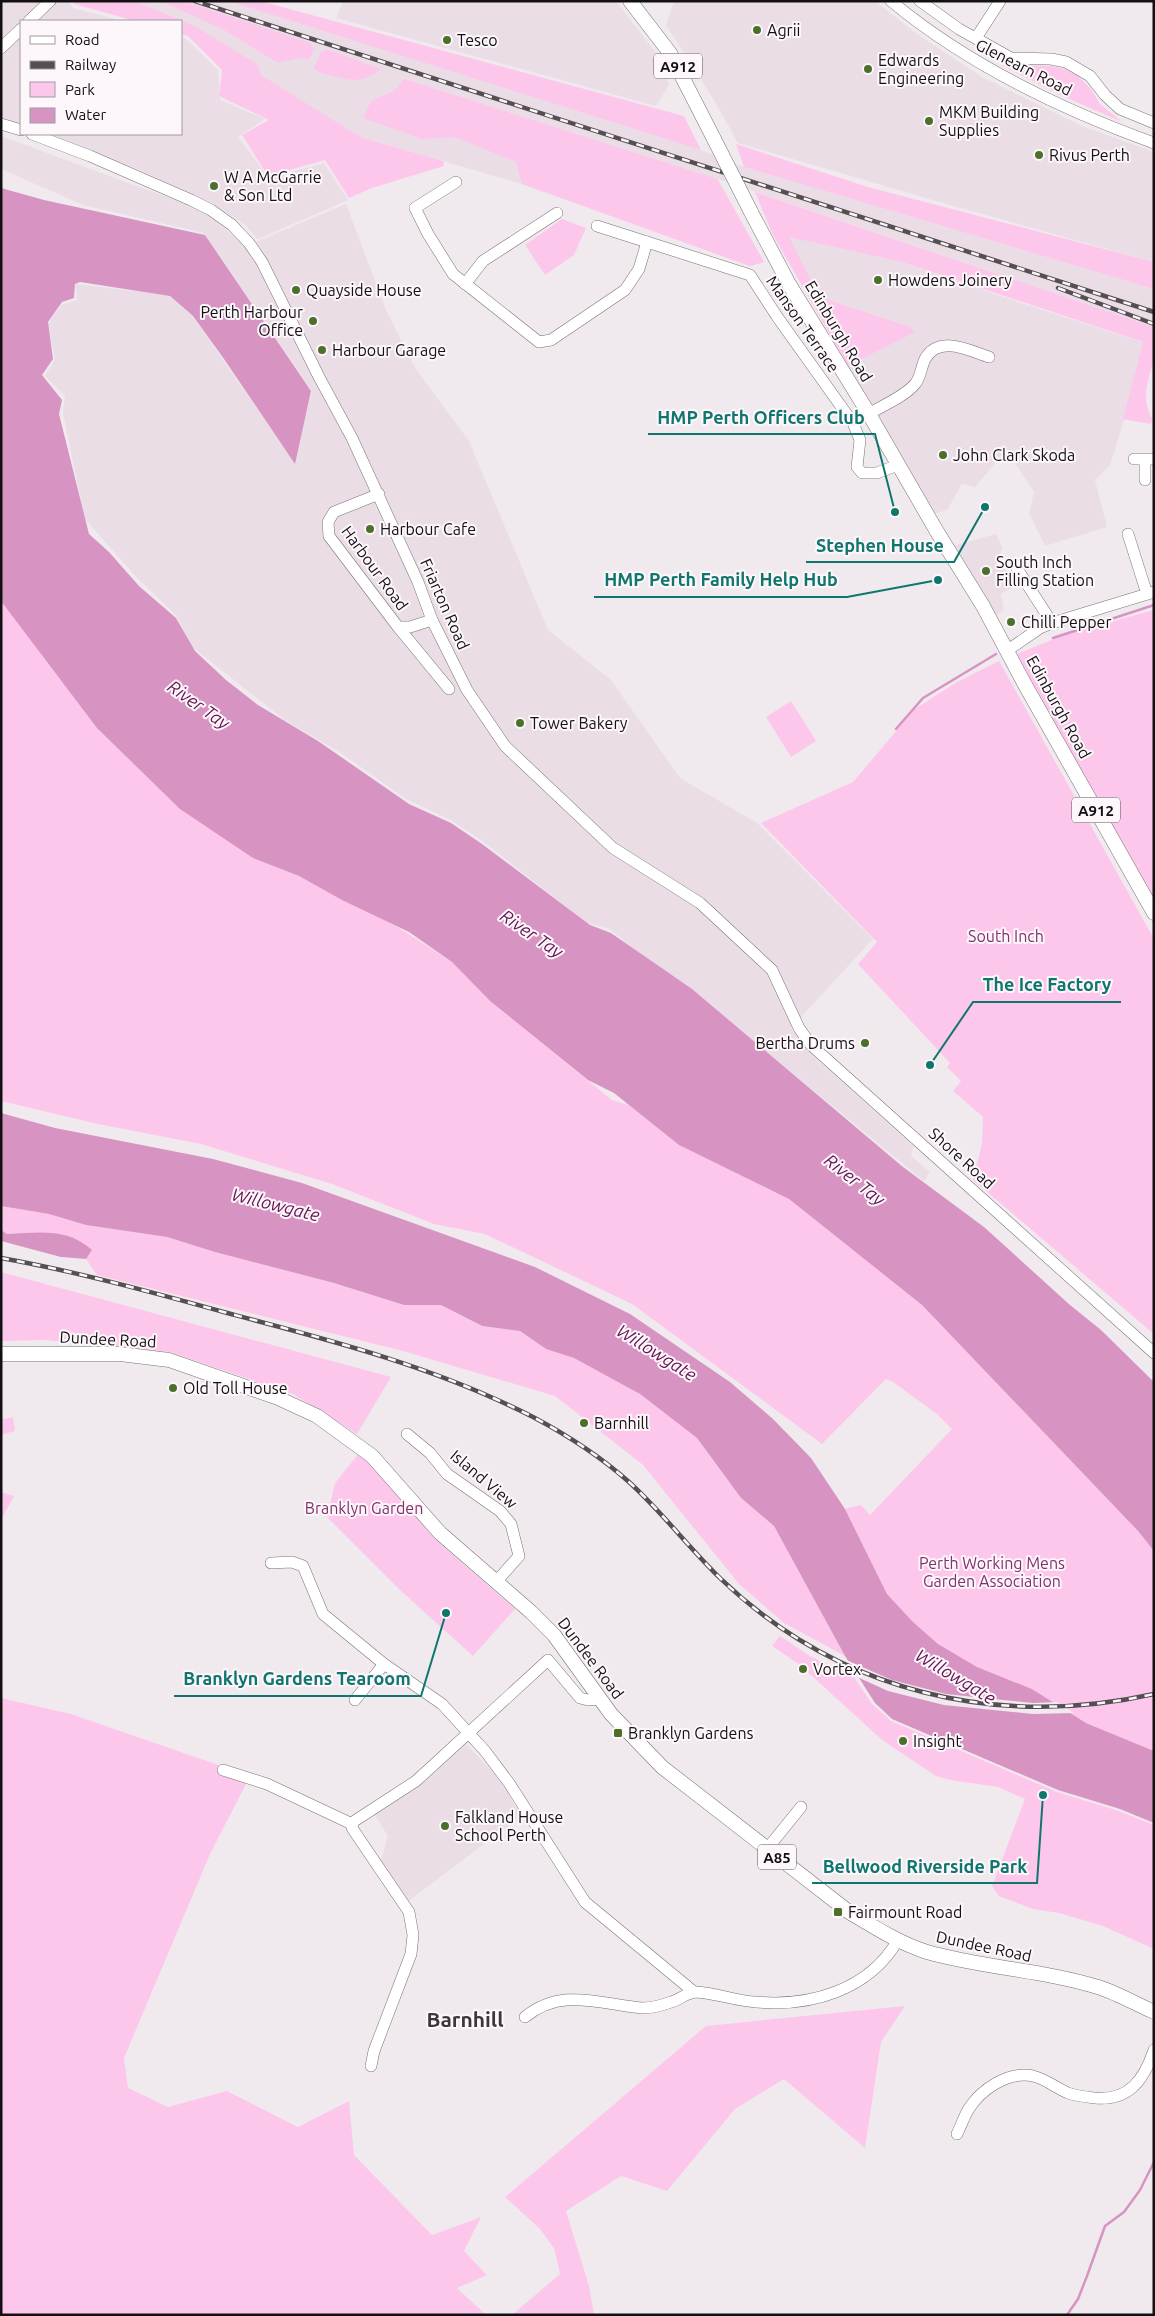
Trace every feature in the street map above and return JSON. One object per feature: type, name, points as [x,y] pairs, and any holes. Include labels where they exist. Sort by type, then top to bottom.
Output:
[{"type":"main road","name":"Edinburgh Road","points":[[630,1],[670,53],[789,284],[1008,650],[1024,683],[1154,913]]},
{"type":"main road","name":"Dundee Road","points":[[1,1354],[120,1354],[169,1360],[278,1398],[317,1416],[372,1456],[440,1533],[531,1612],[554,1635],[627,1733],[662,1767],[849,1912],[898,1940],[926,1952],[1100,1988],[1154,2012]]},
{"type":"street","points":[[31,20],[50,1]]},
{"type":"street","name":"Glenearn Road","points":[[891,1],[914,21],[958,51],[1001,75],[1081,114],[1154,143]]},
{"type":"street","name":"Glenearn Road","points":[[920,1],[976,38],[1011,58],[1051,59],[1066,62],[1090,76],[1105,95],[1120,109],[1154,123]]},
{"type":"street","points":[[976,38],[1000,1]]},
{"type":"street","points":[[1,48],[20,30]]},
{"type":"street","points":[[1,124],[20,130]]},
{"type":"street","name":"Friarton Road","points":[[34,135],[191,200],[211,210],[232,225],[262,262],[379,494],[432,620],[467,690],[505,746],[614,848],[700,903],[772,970]]},
{"type":"street","points":[[456,182],[415,208],[428,234],[453,274],[539,342],[551,340],[625,290],[639,269],[647,242]]},
{"type":"street","points":[[465,284],[483,261],[557,213]]},
{"type":"street","name":"Manson Terrace","points":[[597,226],[750,275],[778,318],[853,423],[860,440],[857,467],[862,473],[874,474],[898,465]]},
{"type":"street","points":[[868,414],[916,384],[925,359],[936,348],[953,345],[989,357]]},
{"type":"street","points":[[1144,460],[1145,480]]},
{"type":"street","name":"Harbour Road","points":[[379,494],[334,512],[328,522],[329,536],[398,627],[410,627],[432,620]]},
{"type":"street","points":[[1008,650],[1040,628],[1052,623],[1151,592],[1128,534]]},
{"type":"street","points":[[1016,567],[1052,623]]},
{"type":"street","points":[[398,627],[449,689]]},
{"type":"street","name":"Shore Road","points":[[772,970],[798,1028],[811,1045],[1154,1353]]},
{"type":"street","name":"Island View","points":[[407,1434],[430,1453],[447,1474],[500,1511],[511,1524],[519,1556],[496,1582]]},
{"type":"street","points":[[272,1563],[292,1562],[303,1566],[323,1614],[384,1664],[442,1704],[485,1751],[509,1783],[585,1902],[694,1992],[756,2002],[798,2002],[825,1997],[840,1992],[864,1976],[887,1954],[898,1940]]},
{"type":"street","points":[[352,1824],[416,1781],[467,1732],[548,1660],[580,1698],[588,1700],[600,1699]]},
{"type":"street","points":[[355,1700],[384,1664]]},
{"type":"street","points":[[224,1770],[268,1784],[352,1824]]},
{"type":"street","points":[[767,1849],[801,1806]]},
{"type":"street","points":[[352,1824],[352,1828],[409,1912],[413,1935],[411,1954],[374,2051],[371,2066]]},
{"type":"street","points":[[525,2017],[538,2006],[568,1998],[644,2008],[670,2003],[694,1992]]},
{"type":"street","points":[[957,2134],[968,2110],[976,2100],[984,2092],[1006,2079],[1014,2076],[1034,2076],[1069,2094],[1107,2099],[1127,2092],[1135,2086],[1149,2063],[1154,2050]]},
{"type":"shaded area","points":[[1,1],[69,1],[73,8],[118,20],[20,20],[20,125],[1,117]]},
{"type":"shaded area","points":[[97,1],[229,1],[327,31],[701,150],[744,167],[1154,289],[1154,327],[718,179],[764,262],[750,266],[522,184],[360,137],[282,103],[182,20]]},
{"type":"shaded area","points":[[343,1],[616,1],[657,54],[669,85],[656,106],[336,18]]},
{"type":"shaded area","points":[[674,1],[875,1],[917,34],[982,77],[1082,126],[1154,152],[1154,262],[738,143],[714,100],[666,25]]},
{"type":"shaded area","points":[[182,37],[218,70],[220,100],[265,119],[238,137],[269,178],[324,163],[348,200],[258,239],[244,224],[212,203],[135,168],[48,135],[182,135]]},
{"type":"shaded area","points":[[1,136],[202,210],[246,246],[346,204],[386,310],[415,368],[469,441],[548,630],[611,680],[680,778],[757,823],[873,939],[791,1028],[814,1057],[913,1146],[911,1156],[930,1172],[924,1181],[775,1059],[608,928],[587,923],[481,840],[449,819],[406,799],[341,753],[285,720],[192,647],[176,615],[138,579],[85,519],[63,413],[65,396],[45,376],[55,359],[48,324],[61,305],[77,300],[76,284],[168,295],[194,318],[288,453],[296,450],[312,391],[204,233],[83,205],[1,169]]},
{"type":"shaded area","points":[[772,233],[902,262],[1148,344],[1110,465],[1095,480],[1107,527],[1045,546],[1029,513],[1034,492],[1010,455],[1003,454],[975,487],[962,484],[947,510],[933,514]]},
{"type":"shaded area","name":"South Inch Filling Station","points":[[996,534],[1003,549],[998,557],[1017,585],[1001,594],[1004,610],[994,616],[949,547]]},
{"type":"shaded area","name":"Falkland House School Perth","points":[[463,1741],[494,1773],[521,1816],[406,1903],[378,1863],[382,1858],[388,1836],[373,1812]]},
{"type":"green space","points":[[73,1],[134,1],[181,20],[131,20],[74,4]]},
{"type":"green space","points":[[161,1],[184,1],[310,43],[314,50],[308,60],[299,58],[278,63],[224,30]]},
{"type":"green space","points":[[229,1],[260,1],[684,116],[701,150]]},
{"type":"green space","points":[[182,21],[193,25],[257,64],[261,75],[360,137],[443,161],[444,166],[372,188],[349,198],[325,160],[268,176],[242,135],[269,120],[219,96],[222,70],[188,36],[182,34]]},
{"type":"green space","points":[[326,49],[381,69],[366,78],[351,80],[318,72],[314,68],[321,52]]},
{"type":"green space","points":[[1001,65],[1052,66],[1065,69],[1078,76],[1090,88],[1100,104],[1122,122],[1065,97]]},
{"type":"green space","points":[[404,79],[717,179],[764,262],[750,266],[522,184],[516,162],[455,137],[422,139],[363,118],[371,101],[394,91]]},
{"type":"green space","points":[[736,144],[868,187],[1154,262],[1154,289],[744,167]]},
{"type":"green space","points":[[755,192],[1154,327],[1154,359],[1146,392],[1147,406],[1153,420],[1150,424],[1123,419],[1143,342],[902,262],[789,237],[819,297],[910,327],[915,332],[848,366],[772,233]]},
{"type":"green space","points":[[562,219],[586,228],[574,255],[545,275],[525,245]]},
{"type":"green space","name":"Perth Working Mens Garden Association","points":[[1,601],[253,858],[299,876],[396,926],[452,962],[490,1001],[612,1100],[631,1106],[679,1145],[789,1199],[922,1305],[1138,1531],[1154,1551],[1154,1751],[1086,1723],[1032,1689],[977,1667],[938,1644],[913,1622],[887,1594],[845,1509],[861,1505],[870,1515],[952,1429],[937,1414],[893,1382],[886,1379],[822,1444],[632,1304],[485,1234],[434,1224],[332,1184],[201,1144],[98,1124],[1,1101]]},
{"type":"green space","points":[[1154,610],[1154,904],[1017,654],[1069,633]]},
{"type":"green space","name":"South Inch","points":[[999,661],[1154,939],[1154,1334],[973,1180],[982,1144],[983,1117],[953,1091],[961,1081],[947,1067],[950,1063],[858,964],[877,942],[761,823],[853,782],[915,709],[957,682]]},
{"type":"green space","points":[[791,701],[816,741],[791,757],[766,717]]},
{"type":"green space","points":[[1,1206],[49,1214],[86,1225],[167,1237],[215,1252],[334,1283],[404,1305],[441,1305],[481,1326],[520,1331],[546,1349],[574,1358],[607,1375],[640,1394],[697,1438],[741,1498],[774,1526],[845,1656],[784,1623],[739,1584],[643,1465],[555,1396],[403,1351],[97,1275],[86,1259],[92,1250],[62,1234],[7,1234],[1,1230]]},
{"type":"green space","points":[[1,1272],[391,1377],[357,1434],[293,1394],[170,1352],[45,1340],[1,1341]]},
{"type":"green space","points":[[13,1417],[15,1431],[1,1435],[1,1420]]},
{"type":"green space","name":"Branklyn Garden","points":[[360,1452],[436,1540],[515,1609],[473,1656],[401,1591],[327,1517],[335,1483]]},
{"type":"green space","points":[[1,1492],[14,1496],[1,1520]]},
{"type":"green space","points":[[780,1636],[810,1656],[854,1677],[872,1704],[891,1721],[1057,1792],[1119,1811],[1154,1825],[1154,1949],[1103,1926],[1059,1913],[1033,1909],[999,1896],[992,1886],[1025,1799],[998,1787],[936,1776],[882,1740],[800,1665],[772,1646]]},
{"type":"green space","points":[[1,1698],[71,1714],[224,1767],[246,1784],[210,1854],[124,2058],[128,2088],[168,2107],[227,2091],[298,2127],[349,2101],[354,2155],[432,2235],[481,2217],[464,2251],[487,2275],[457,2288],[486,2315],[1,2315]]},
{"type":"green space","points":[[905,2006],[881,2042],[865,2148],[784,2079],[735,2109],[667,2191],[621,2176],[566,2211],[589,2286],[594,2315],[512,2315],[560,2274],[554,2248],[539,2228],[505,2197],[706,2026]]},
{"type":"water","name":"River Tay","points":[[1,188],[44,200],[205,235],[311,391],[295,464],[193,316],[170,296],[80,282],[75,284],[74,298],[62,302],[48,322],[53,359],[42,375],[62,400],[59,414],[89,534],[109,552],[139,586],[176,618],[195,651],[226,680],[258,705],[318,741],[409,804],[451,823],[590,925],[611,933],[692,989],[903,1167],[984,1227],[1070,1305],[1101,1330],[1154,1382],[1154,1551],[1138,1531],[922,1305],[789,1199],[679,1145],[614,1093],[588,1080],[490,1001],[452,962],[409,932],[342,900],[299,876],[253,858],[180,809],[97,728],[1,601]]},
{"type":"water","name":"Willowgate","points":[[1,1113],[55,1128],[213,1159],[302,1183],[535,1267],[630,1314],[730,1382],[773,1419],[811,1458],[845,1509],[887,1594],[913,1622],[938,1644],[977,1667],[1032,1689],[1086,1723],[1154,1751],[1154,1823],[1120,1809],[1058,1790],[892,1719],[875,1703],[845,1656],[774,1526],[741,1498],[697,1438],[640,1394],[574,1358],[546,1349],[520,1331],[482,1326],[441,1305],[404,1305],[334,1283],[215,1252],[167,1237],[86,1225],[49,1214],[1,1206]]},
{"type":"water","points":[[1,1230],[7,1234],[52,1233],[62,1235],[82,1243],[92,1250],[86,1259],[61,1257],[1,1241]]},
{"type":"pier","points":[[844,1659],[892,1680],[946,1694],[1033,1703],[1057,1702],[1074,1713],[1033,1714],[944,1705],[888,1691],[855,1676]]},
{"type":"waterway","points":[[1053,638],[1154,605]]},
{"type":"waterway","points":[[896,729],[923,698],[996,654]]},
{"type":"waterway","points":[[1067,2315],[1078,2299],[1105,2226],[1124,2212],[1140,2190],[1154,2162]]},
{"type":"railway","points":[[195,1],[1154,312]]},
{"type":"railway","points":[[1058,288],[1154,324]]},
{"type":"railway","points":[[1,1258],[117,1283],[385,1357],[460,1384],[533,1417],[595,1455],[629,1482],[653,1505],[721,1579],[767,1618],[816,1650],[868,1674],[922,1692],[979,1703],[1036,1707],[1095,1704],[1154,1694]]},
{"type":"place","name":"Agrii","points":[[757,30]]},
{"type":"place","name":"Tesco","points":[[447,40]]},
{"type":"place","name":"Edwards Engineering","points":[[868,69]]},
{"type":"place","name":"MKM Building Supplies","points":[[929,121]]},
{"type":"place","name":"Rivus Perth","points":[[1039,155]]},
{"type":"place","name":"W A McGarrie & Son Ltd","points":[[214,186]]},
{"type":"place","name":"Howdens Joinery","points":[[878,280]]},
{"type":"place","name":"Quayside House","points":[[296,290]]},
{"type":"place","name":"Perth Harbour Office","points":[[313,321]]},
{"type":"place","name":"Harbour Garage","points":[[322,350]]},
{"type":"place","name":"John Clark Skoda","points":[[943,455]]},
{"type":"place","name":"Stephen House","points":[[985,507]]},
{"type":"place","name":"HMP Perth Officers Club","points":[[895,512]]},
{"type":"place","name":"Harbour Cafe","points":[[370,529]]},
{"type":"place","name":"South Inch Filling Station","points":[[986,571]]},
{"type":"place","name":"HMP Perth Family Help Hub","points":[[938,580]]},
{"type":"place","name":"Chilli Pepper","points":[[1011,622]]},
{"type":"place","name":"Tower Bakery","points":[[520,723]]},
{"type":"place","name":"Bertha Drums","points":[[865,1043]]},
{"type":"place","name":"The Ice Factory","points":[[930,1065]]},
{"type":"place","name":"Old Toll House","points":[[173,1388]]},
{"type":"place","name":"Barnhill","points":[[584,1423]]},
{"type":"place","name":"Branklyn Gardens Tearoom","points":[[446,1613]]},
{"type":"place","name":"Vortex","points":[[803,1669]]},
{"type":"place","name":"Branklyn Gardens","points":[[618,1733]]},
{"type":"place","name":"Insight","points":[[903,1741]]},
{"type":"place","name":"Bellwood Riverside Park","points":[[1043,1795]]},
{"type":"place","name":"Falkland House School Perth","points":[[445,1826]]},
{"type":"place","name":"Fairmount Road","points":[[838,1912]]},
{"type":"district","name":"Barnhill","points":[[465,2019]]}]
